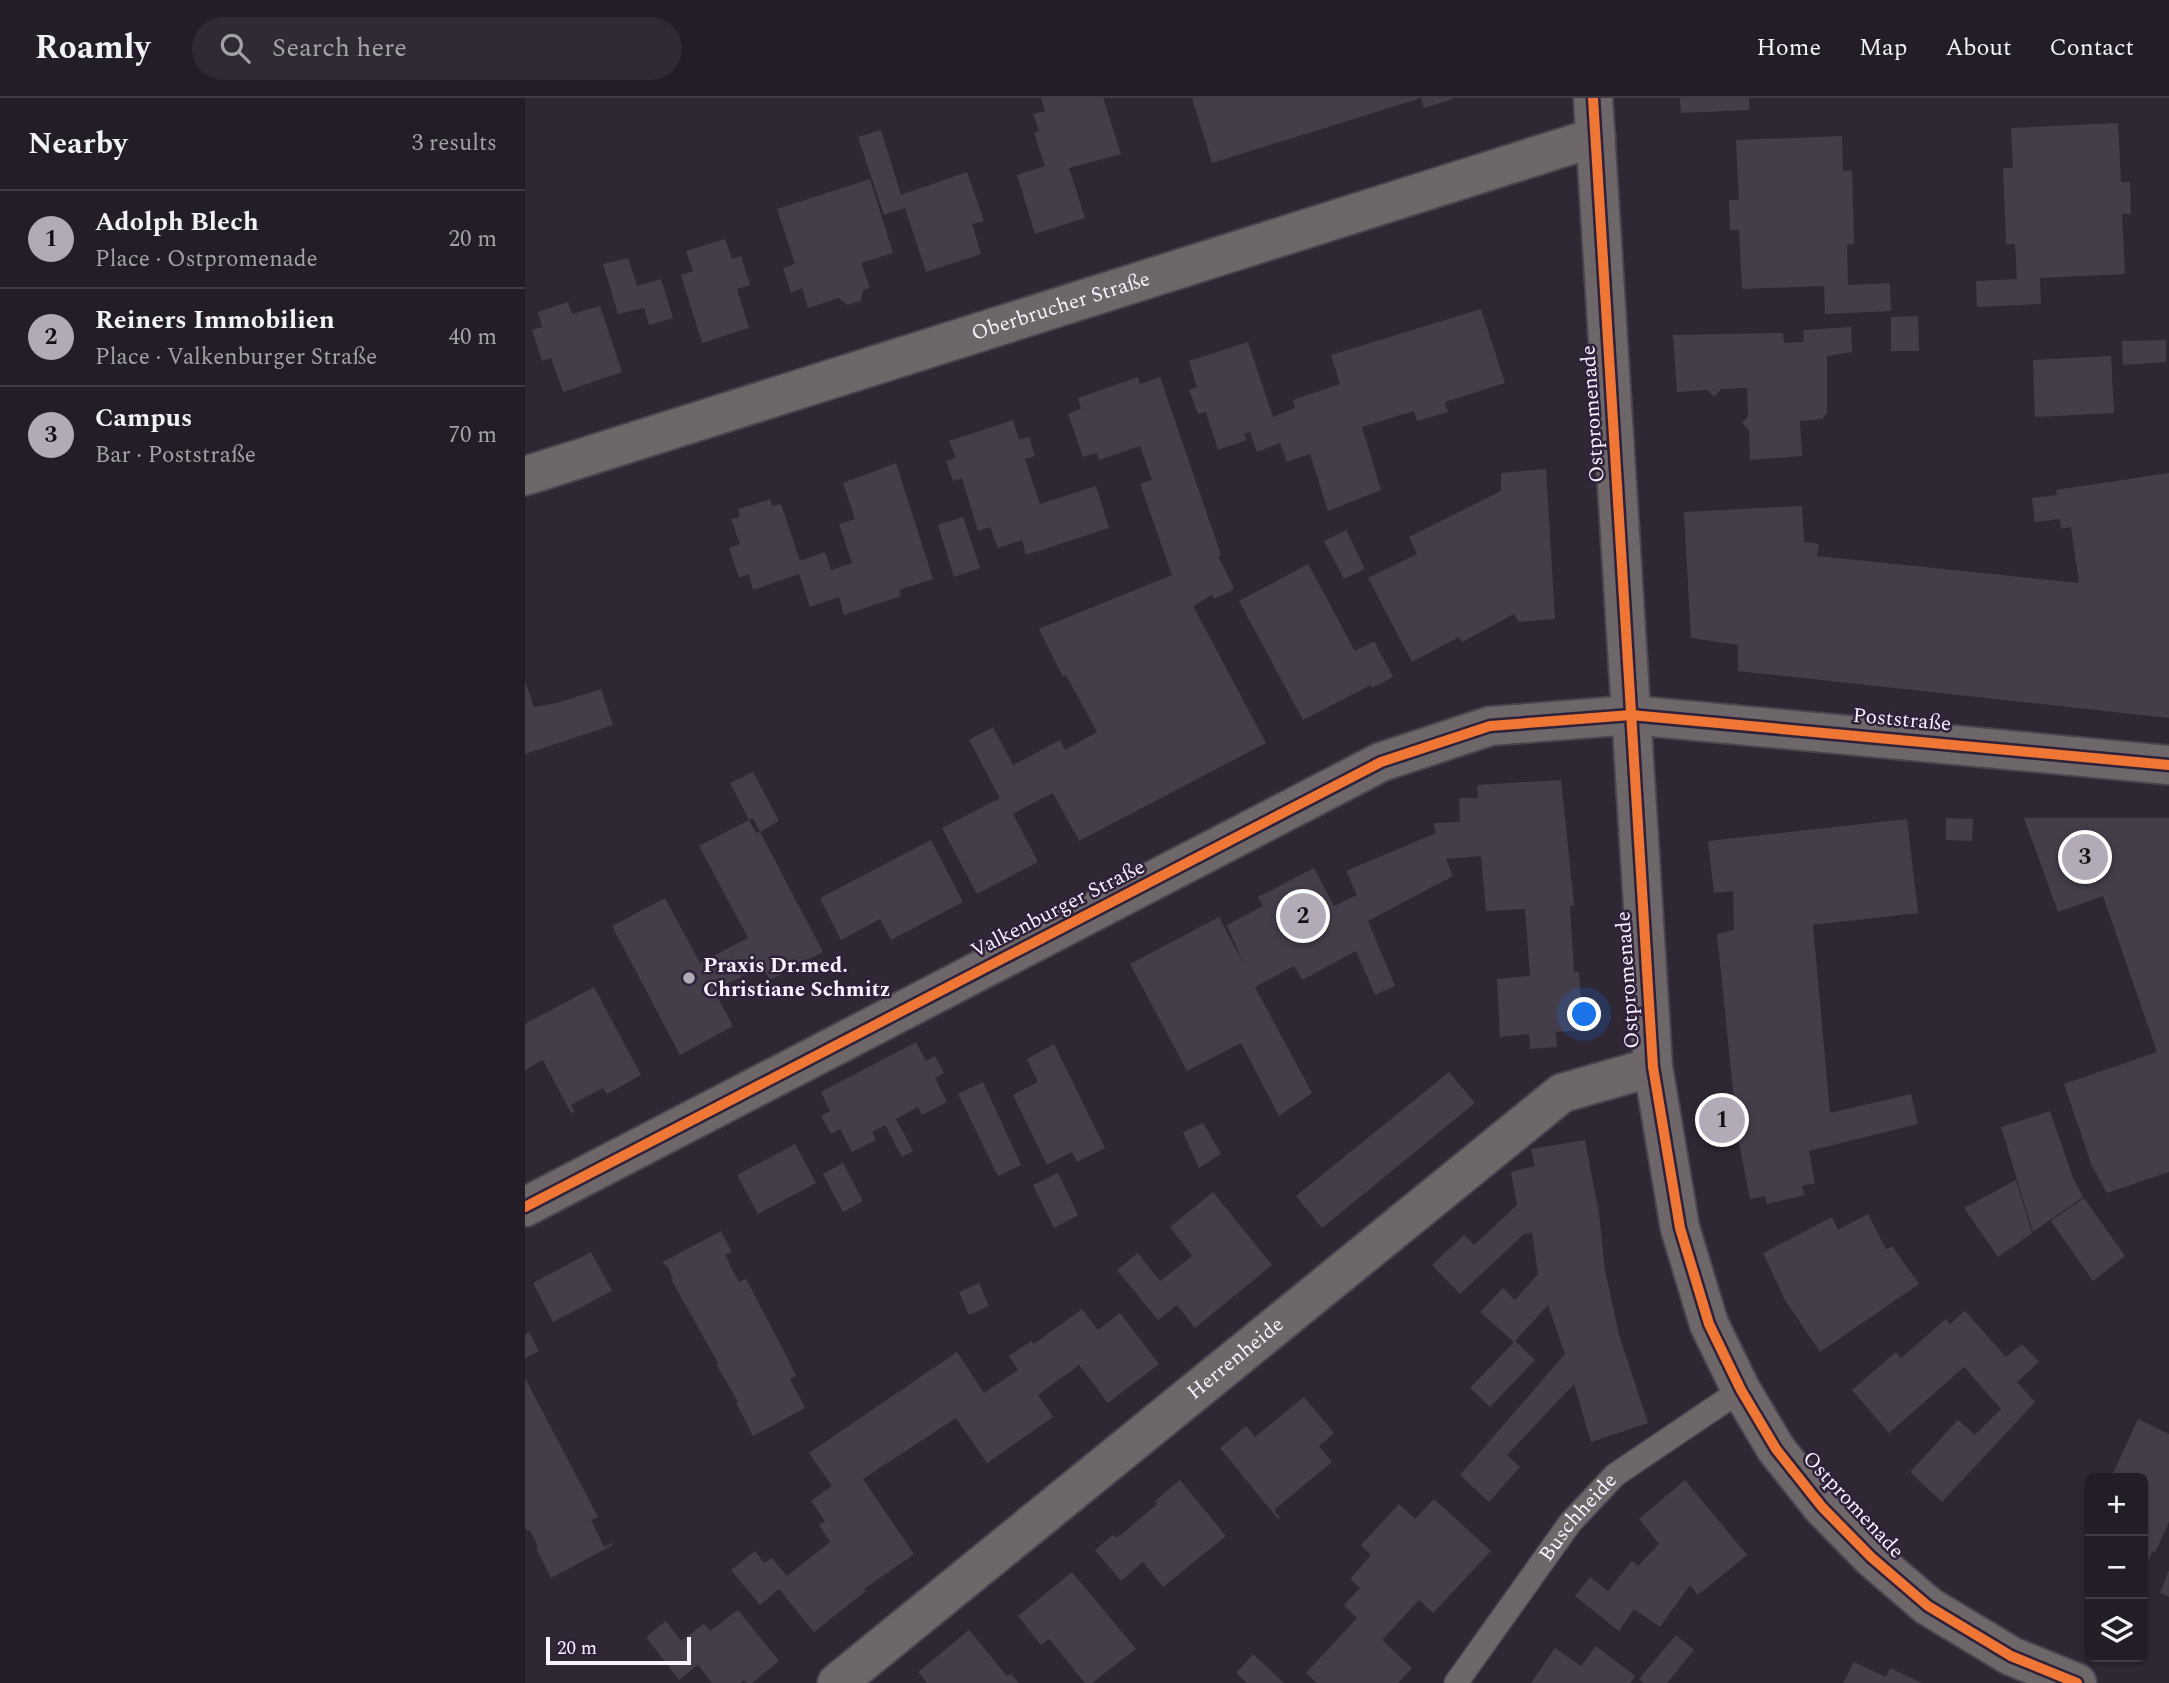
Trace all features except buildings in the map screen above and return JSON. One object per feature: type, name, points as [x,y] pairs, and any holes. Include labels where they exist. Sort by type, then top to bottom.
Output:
[{"type":"street","name":"Ostpromenade","points":[[1593,98],[1653,1067],[1680,1228],[1709,1324],[1741,1390],[1776,1449],[1822,1507],[1871,1557],[1928,1606],[2011,1656],[2077,1683]]},
{"type":"street","name":"Oberbrucher Straße","points":[[525,476],[1596,137]]},
{"type":"street","name":"Poststraße","points":[[1631,715],[2169,765]]},
{"type":"street","name":"Valkenburger Straße","points":[[525,1207],[1381,762],[1490,726],[1631,715]]},
{"type":"street","name":"Herrenheide","points":[[837,1683],[1562,1093],[1653,1067]]},
{"type":"lane","name":"Buschheide","points":[[1456,1683],[1570,1523],[1615,1475],[1741,1390]]},
{"type":"cycle path","points":[[1593,98],[1653,1067],[1680,1228],[1709,1324],[1741,1390],[1776,1449],[1822,1507],[1871,1557],[1928,1606],[2011,1656],[2077,1683]]},
{"type":"cycle path","points":[[525,1207],[1381,762],[1490,726],[1631,715],[2169,765]]},
{"type":"place","name":"Campus","points":[[2085,857]]},
{"type":"place","name":"Reiners Immobilien","points":[[1303,916]]},
{"type":"place","name":"Praxis Dr.med. Christiane Schmitz","points":[[689,978]]},
{"type":"place","name":"Adolph Blech","points":[[1722,1120]]}]
